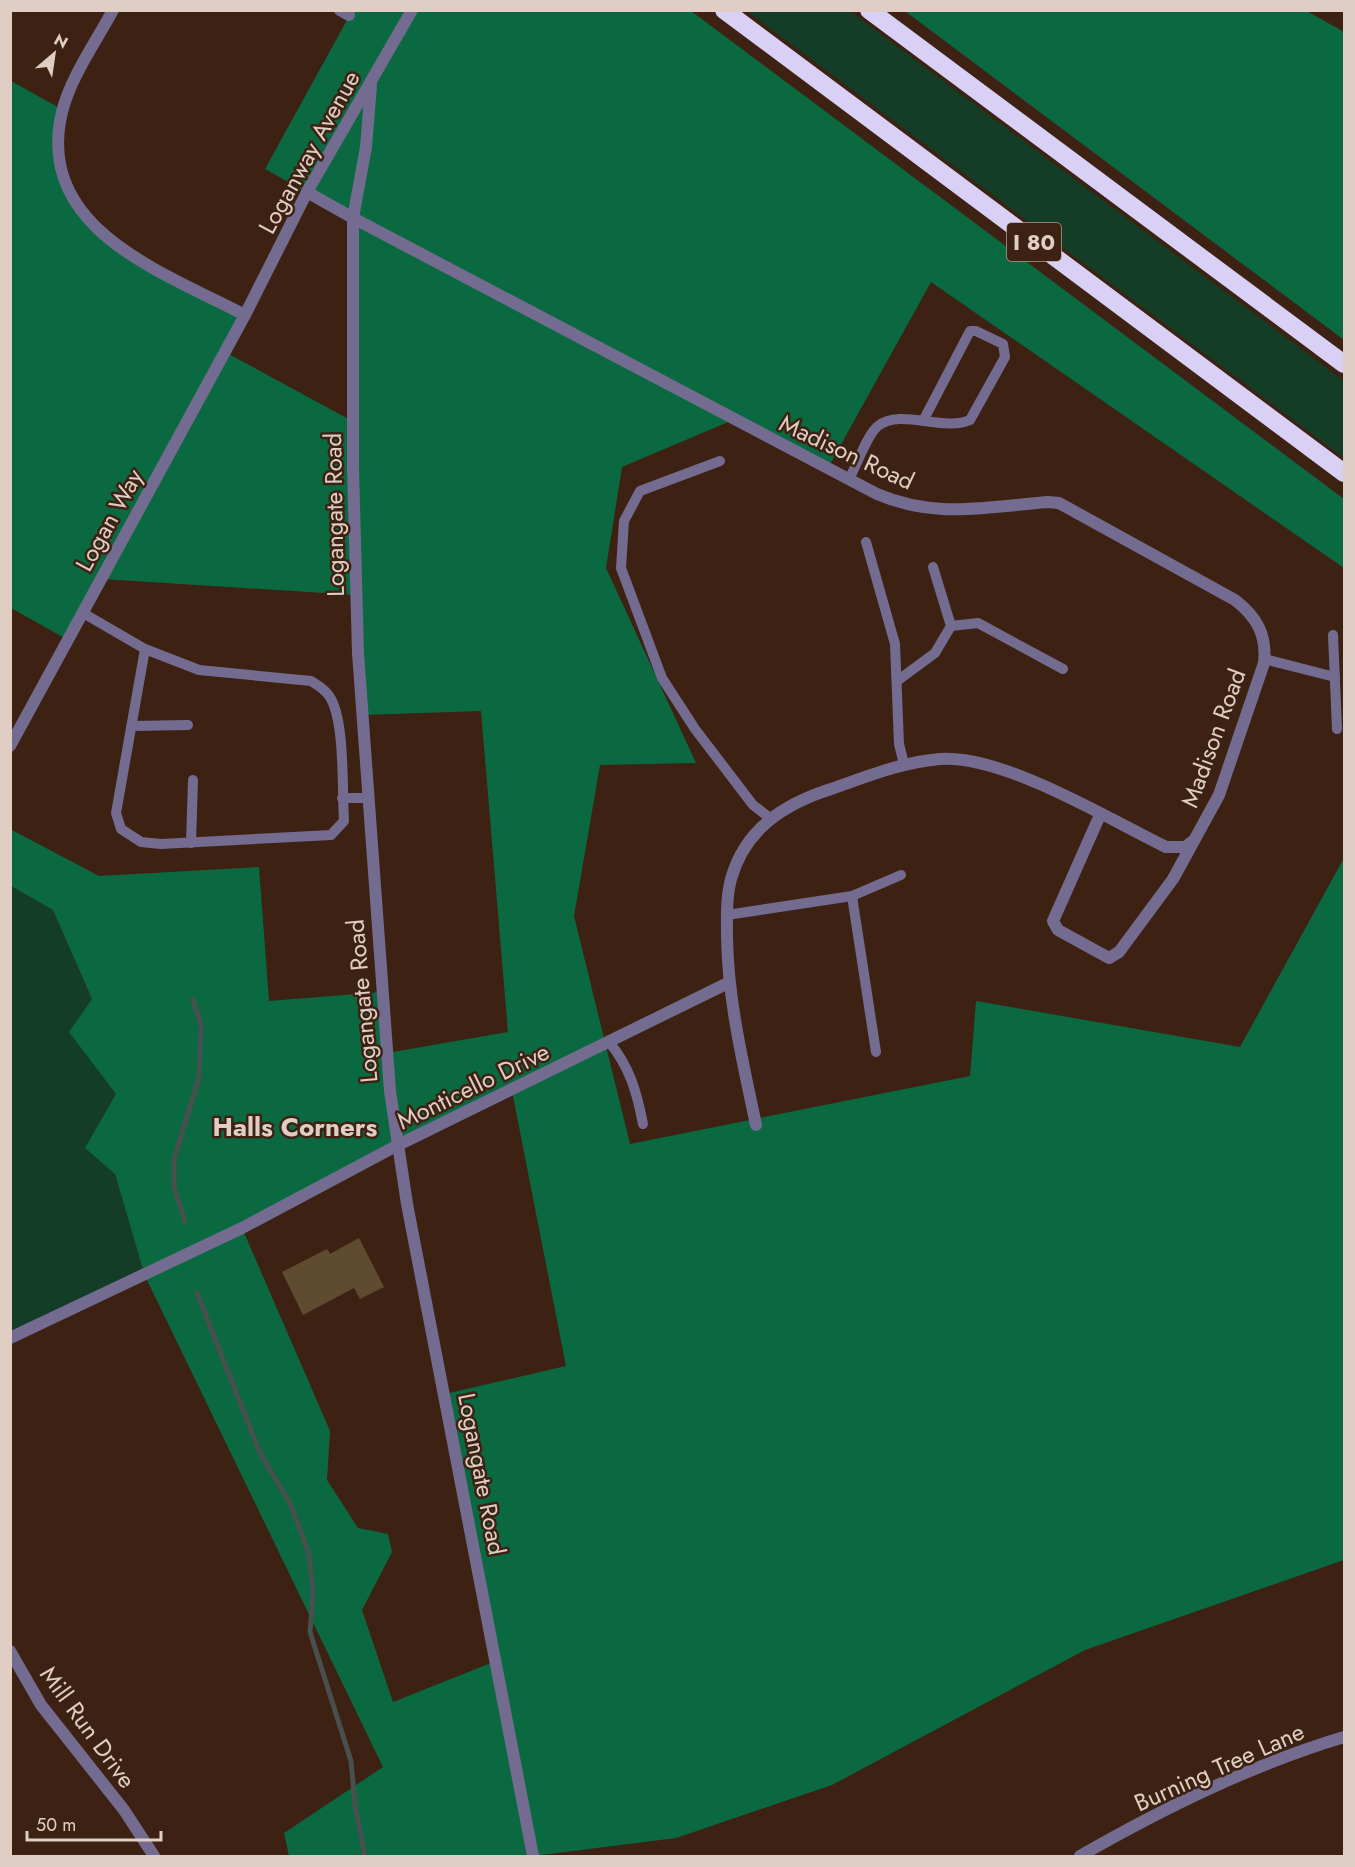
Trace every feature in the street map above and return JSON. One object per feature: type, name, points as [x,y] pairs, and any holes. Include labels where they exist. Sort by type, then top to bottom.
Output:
[{"type":"highway","name":"I 80","points":[[724,10],[1344,473]]},
{"type":"highway","points":[[869,10],[1344,364]]},
{"type":"street","points":[[113,10],[70,89],[63,111],[58,145],[66,185],[82,213],[104,237],[245,315]]},
{"type":"street","name":"Loganway Avenue","points":[[245,315],[307,192],[412,10]]},
{"type":"street","name":"Logangate Road","points":[[371,82],[366,147],[353,218],[355,526],[358,653],[390,1091],[398,1145],[533,1857]]},
{"type":"street","points":[[307,192],[353,218]]},
{"type":"street","name":"Madison Road","points":[[353,218],[466,275],[742,424],[891,500],[919,508],[946,511],[1059,503],[1235,600],[1257,622],[1264,637],[1264,659],[1219,795],[1173,879],[1119,952],[1109,958],[1058,930],[1053,921],[1100,815]]},
{"type":"street","name":"Logan Way","points":[[10,746],[245,315]]},
{"type":"street","points":[[756,1125],[728,982],[727,915],[728,894],[736,864],[750,839],[770,818],[805,797],[904,764],[941,759],[993,766],[1027,778],[1166,847],[1185,847],[1198,836]]},
{"type":"street","name":"Monticello Drive","points":[[10,1338],[242,1228],[398,1145],[728,982]]},
{"type":"street","name":"Mill Run Drive","points":[[10,1651],[41,1705],[124,1810],[154,1857]]},
{"type":"street","name":"Burning Tree Lane","points":[[1080,1857],[1179,1801],[1286,1757],[1344,1737]]},
{"type":"lane","points":[[849,479],[876,427],[886,422],[962,424],[970,420],[1005,357],[1003,344],[976,331],[970,331],[923,422]]},
{"type":"lane","points":[[720,461],[640,491],[624,521],[621,568],[662,678],[695,729],[753,805],[770,818]]},
{"type":"lane","points":[[866,542],[895,644],[899,744],[904,764]]},
{"type":"lane","points":[[897,681],[935,653],[951,626],[933,567]]},
{"type":"lane","points":[[83,613],[146,649],[199,670],[311,681],[322,688],[331,698],[338,715],[344,821],[331,835],[191,843],[141,842],[121,829],[116,813],[146,649]]},
{"type":"lane","points":[[951,626],[978,623],[1063,669]]},
{"type":"lane","points":[[1333,635],[1337,729]]},
{"type":"lane","points":[[1264,659],[1335,677]]},
{"type":"lane","points":[[132,726],[188,725]]},
{"type":"lane","points":[[191,843],[193,780]]},
{"type":"lane","points":[[342,798],[367,798]]},
{"type":"lane","points":[[727,915],[852,896],[901,875]]},
{"type":"lane","points":[[852,896],[876,1052]]},
{"type":"lane","points":[[609,1042],[636,1087],[643,1124]]},
{"type":"green space","points":[[1305,10],[1344,32],[1344,340],[905,11]]},
{"type":"green space","points":[[352,11],[691,11],[1344,499],[1344,568],[931,282],[828,468],[733,420],[622,467],[606,568],[696,763],[600,765],[574,916],[630,1144],[970,1076],[976,1001],[1240,1047],[1344,858],[1344,1560],[1085,1650],[832,1785],[676,1838],[533,1856],[289,1856],[284,1833],[383,1767],[145,1276],[115,1174],[85,1148],[116,1094],[69,1032],[92,999],[53,910],[11,886],[10,829],[99,876],[259,867],[269,1001],[382,992],[387,1053],[508,1032],[481,711],[361,715],[356,595],[102,579],[68,640],[11,608],[11,81],[63,110],[60,164],[94,228],[245,315],[225,352],[352,421],[353,218],[265,169]],"holes":[[[512,1091],[566,1366],[445,1394],[496,1661],[393,1702],[362,1610],[392,1552],[388,1534],[358,1528],[327,1480],[330,1431],[242,1228]]]},
{"type":"green space","points":[[747,11],[850,11],[1344,381],[1344,458]]},
{"type":"green space","points":[[11,886],[53,910],[92,999],[69,1032],[116,1094],[85,1148],[115,1174],[145,1276],[11,1338]]},
{"type":"building","points":[[359,1238],[384,1287],[360,1299],[354,1288],[303,1315],[282,1272],[327,1249],[330,1254]]},
{"type":"waterway","points":[[185,1221],[174,1187],[174,1159],[199,1078],[201,1025],[193,1000]]},
{"type":"waterway","points":[[197,1293],[260,1453],[291,1505],[309,1554],[313,1593],[310,1632],[351,1761],[355,1805],[365,1856]]},
{"type":"district","name":"Halls Corners","points":[[295,1127]]}]
